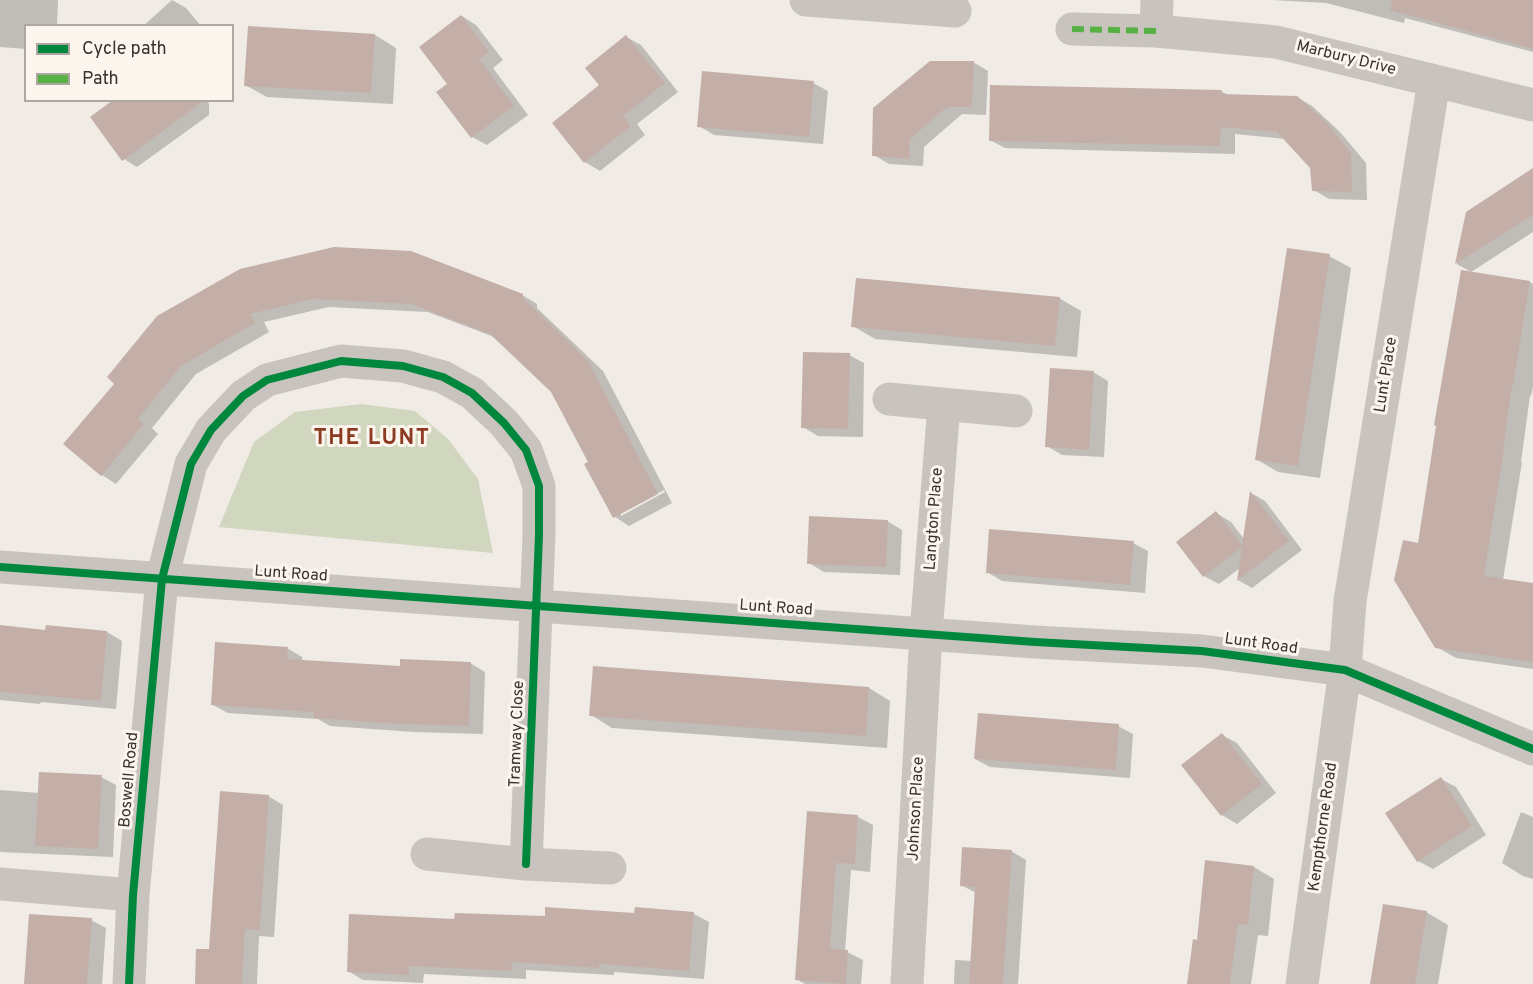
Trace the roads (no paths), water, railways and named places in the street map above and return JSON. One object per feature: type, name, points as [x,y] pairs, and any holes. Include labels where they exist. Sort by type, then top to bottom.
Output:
[{"type":"street","points":[[806,0],[887,3],[955,11]]},
{"type":"street","name":"Marbury Drive","points":[[1072,29],[1156,15],[1533,105]]},
{"type":"street","name":"Lunt Place","points":[[1345,670],[1350,601],[1434,81]]},
{"type":"street","name":"Boswell Road","points":[[129,984],[134,895],[162,579],[191,464],[211,430],[243,396],[267,380],[341,361],[403,366],[443,377],[472,393],[504,423],[526,450],[539,486],[536,606]]},
{"type":"street","points":[[889,399],[1016,411]]},
{"type":"street","name":"Langton Place","points":[[926,633],[944,405]]},
{"type":"street","name":"Lunt Road","points":[[0,567],[1035,642],[1202,651],[1345,670],[1533,749]]},
{"type":"street","name":"Tramway Close","points":[[526,864],[536,606]]},
{"type":"street","name":"Johnson Place","points":[[907,984],[926,633]]},
{"type":"street","name":"Kempthorne Road","points":[[1302,984],[1345,670]]},
{"type":"street","points":[[427,854],[526,864],[610,868]]},
{"type":"street","points":[[0,884],[134,895]]},
{"type":"district","name":"THE LUNT","points":[[372,440]]}]
